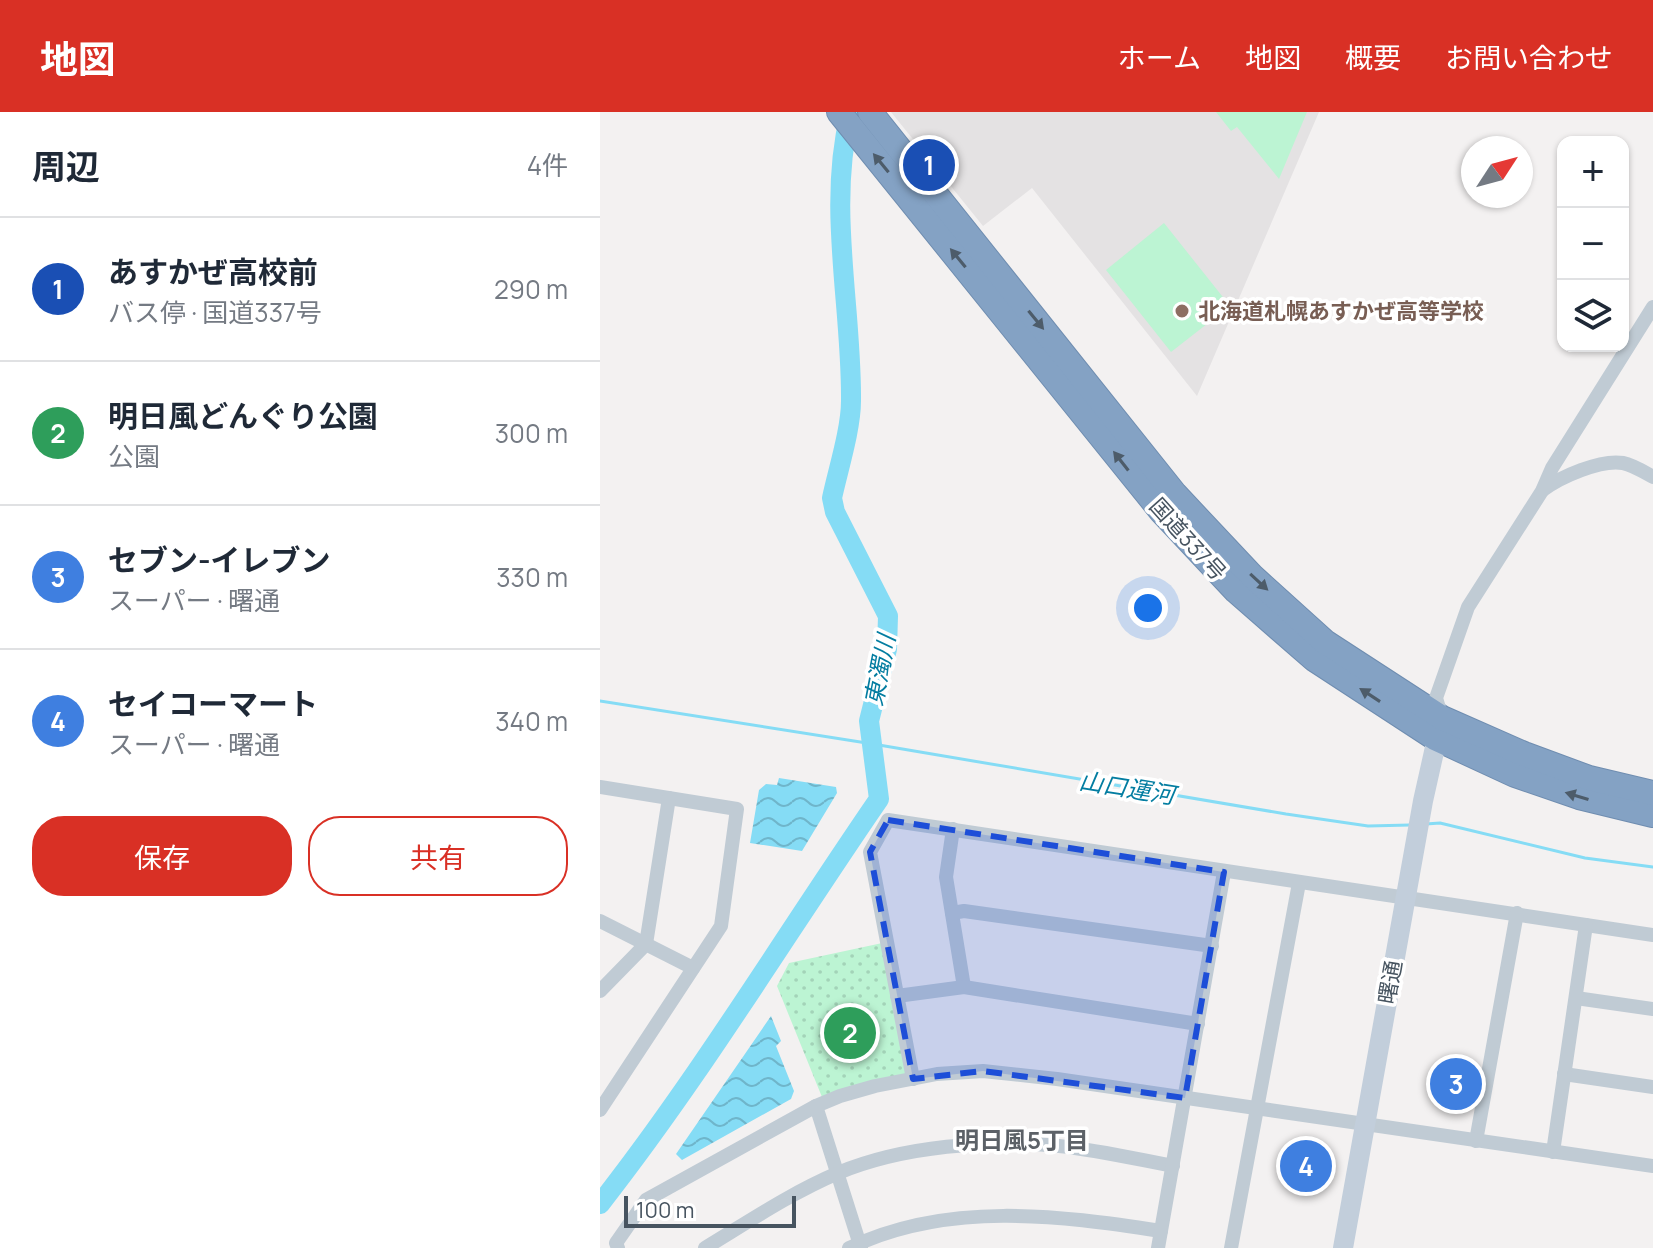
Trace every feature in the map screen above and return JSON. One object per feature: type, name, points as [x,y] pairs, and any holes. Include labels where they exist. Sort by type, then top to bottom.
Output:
[{"type":"highway","name":"国道337号","points":[[839,112],[869,123],[1161,511],[1236,591],[1314,659],[1439,728],[1515,775],[1579,797],[1653,815]]},
{"type":"highway","name":"国道337号","points":[[1439,728],[1576,773],[1653,793]]},
{"type":"street","points":[[1439,728],[1436,698],[1468,607],[1653,307]]},
{"type":"street","points":[[1542,491],[1553,483],[1605,462],[1624,463],[1653,477]]},
{"type":"street","name":"曙通","points":[[1343,1248],[1423,801],[1439,728]]},
{"type":"street","points":[[600,787],[737,809],[721,926],[600,1110]]},
{"type":"street","points":[[600,991],[646,944],[669,798]]},
{"type":"street","points":[[913,1079],[870,852],[888,820],[1653,935]]},
{"type":"street","points":[[953,829],[946,877],[964,987]]},
{"type":"street","points":[[1158,1248],[1224,872]]},
{"type":"street","points":[[1231,1248],[1299,883]]},
{"type":"street","points":[[952,913],[964,911],[1212,946]]},
{"type":"street","points":[[1476,1141],[1517,913]]},
{"type":"street","points":[[600,921],[693,968]]},
{"type":"street","points":[[1553,1152],[1586,925]]},
{"type":"street","points":[[897,996],[964,987],[1198,1024]]},
{"type":"street","points":[[1576,998],[1653,1009]]},
{"type":"street","points":[[618,1248],[616,1243],[646,1200],[816,1106],[875,1086],[937,1074],[983,1071],[1057,1079],[1653,1166]]},
{"type":"street","points":[[1564,1074],[1653,1087]]},
{"type":"street","points":[[816,1106],[856,1246],[941,1220],[980,1216],[1066,1218],[1161,1231]]},
{"type":"street","points":[[705,1248],[837,1173],[868,1162],[953,1146],[1059,1146],[1173,1166]]},
{"type":"highlighted area","points":[[888,820],[1224,872],[1185,1098],[983,1071],[913,1079],[870,852]]},
{"type":"shaded area","name":"北海道札幌あすかぜ高等学校","points":[[891,112],[1319,112],[1197,396],[1032,188],[983,226]]},
{"type":"green space","points":[[1216,112],[1307,112],[1279,179],[1237,127],[1231,131]]},
{"type":"green space","points":[[1164,223],[1230,306],[1171,352],[1106,270]]},
{"type":"green space","points":[[887,942],[913,1079],[824,1102],[777,986],[789,963]]},
{"type":"water","points":[[779,778],[836,787],[837,793],[802,851],[750,843],[759,790],[766,784],[777,785]]},
{"type":"water","points":[[771,1016],[781,1041],[776,1046],[794,1091],[791,1099],[682,1160],[676,1154]]},
{"type":"waterway","name":"東濁川","points":[[600,1204],[708,1055],[879,799],[869,721],[887,649],[888,616],[835,512],[832,498],[847,437],[851,401],[840,221],[843,149],[850,114]]},
{"type":"waterway","name":"山口運河","points":[[600,701],[1286,814],[1368,826],[1410,825]]},
{"type":"waterway","name":"山口運河","points":[[1426,824],[1440,823],[1585,858],[1653,867]]},
{"type":"place","name":"あすかぜ高校前","points":[[929,165]]},
{"type":"place","name":"北海道札幌あすかぜ高等学校","points":[[1182,311]]},
{"type":"place","name":"明日風どんぐり公園","points":[[850,1033]]},
{"type":"place","name":"セブン-イレブン","points":[[1456,1084]]},
{"type":"place","name":"セイコーマート","points":[[1306,1166]]},
{"type":"district","name":"明日風5丁目","points":[[1022,1139]]}]
